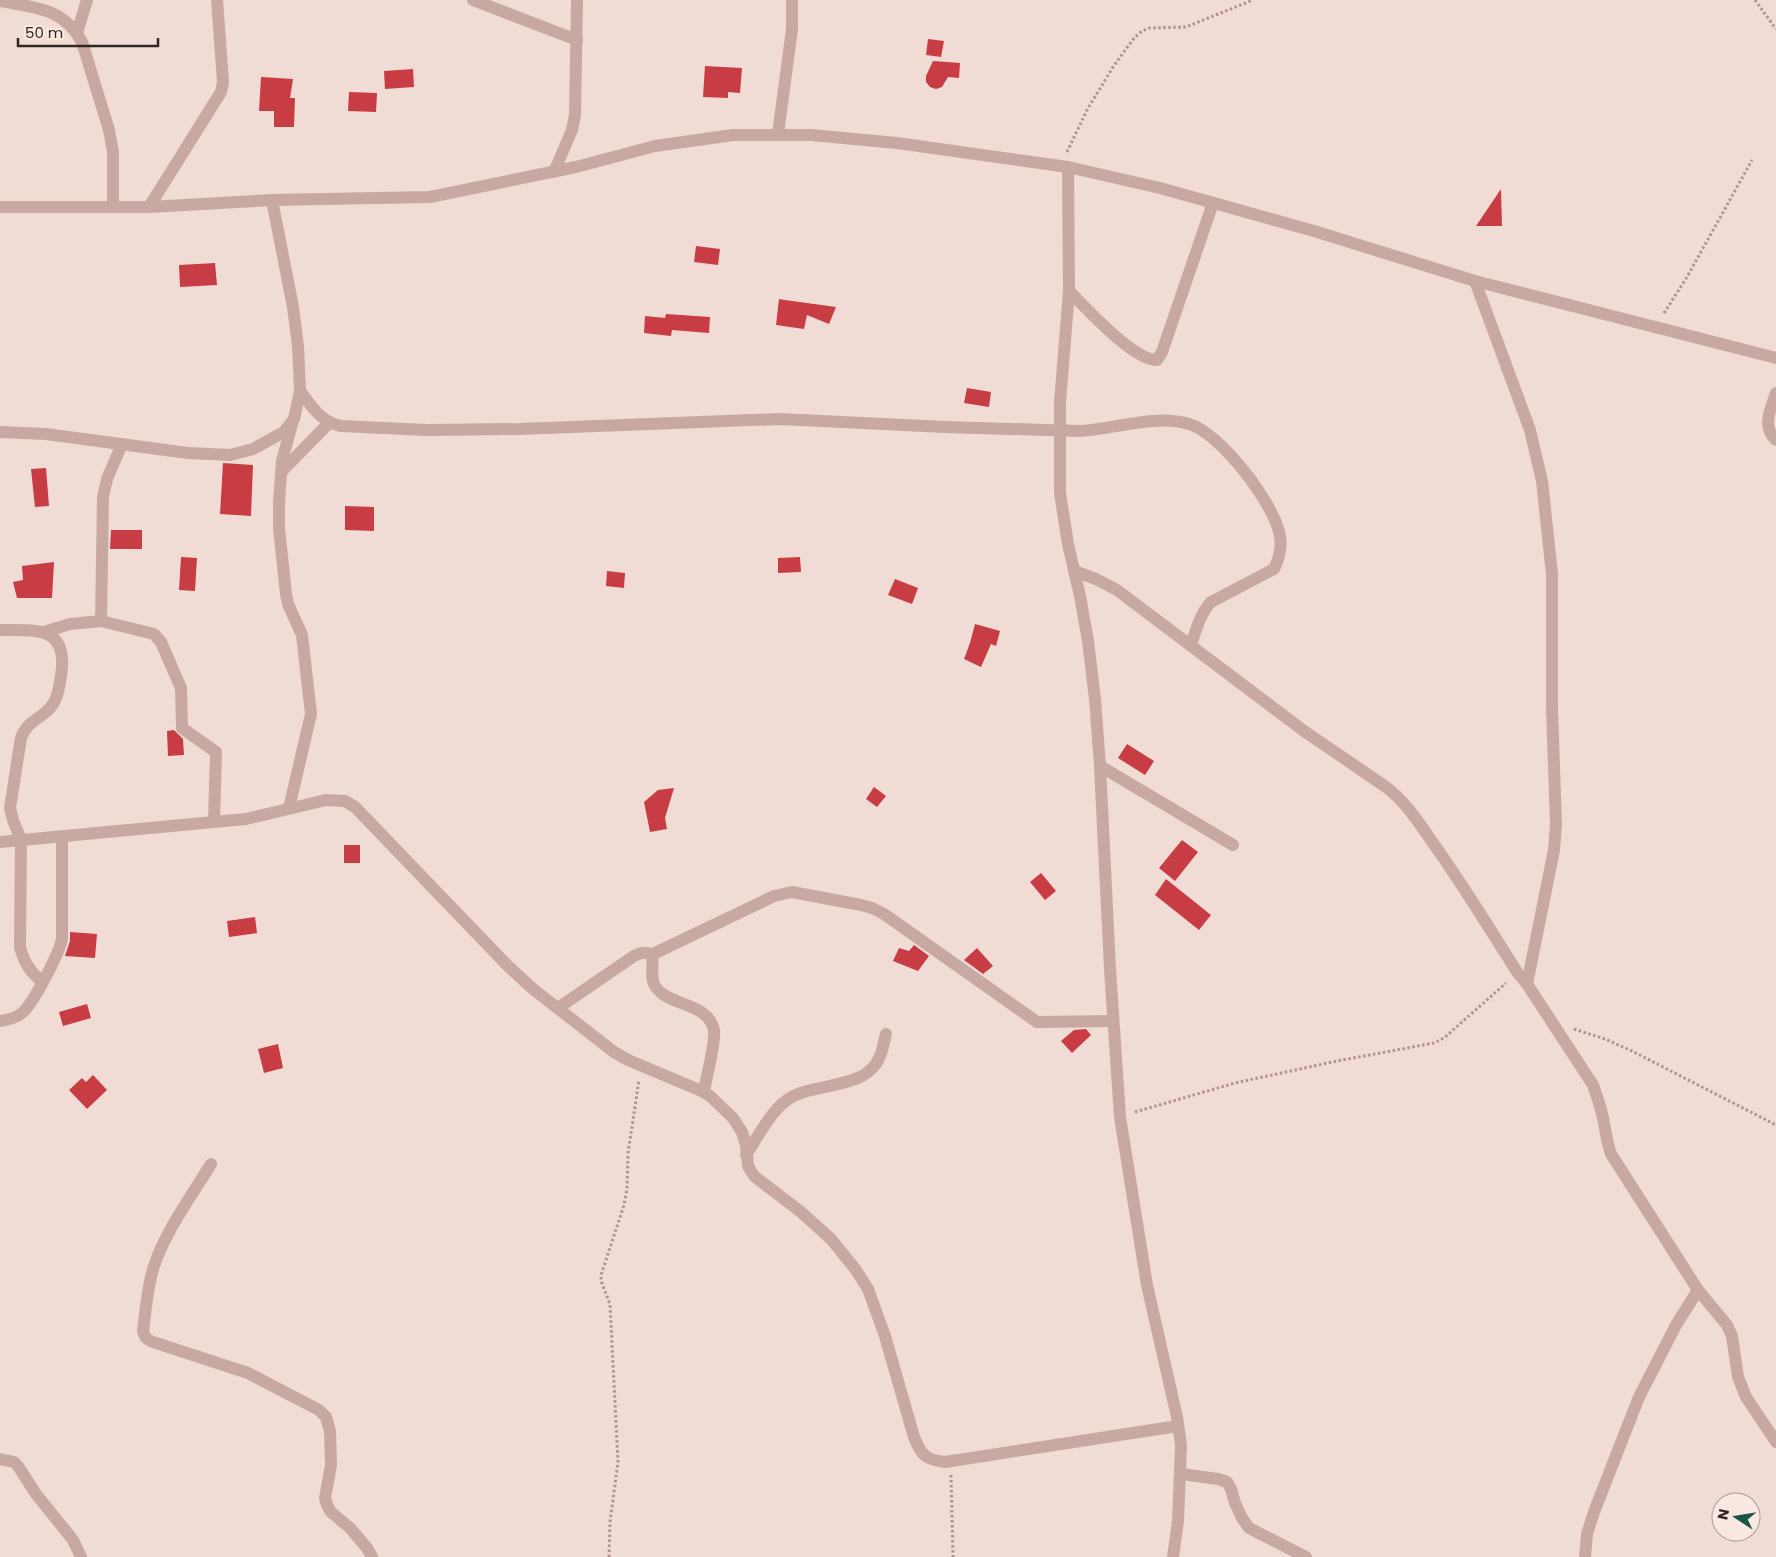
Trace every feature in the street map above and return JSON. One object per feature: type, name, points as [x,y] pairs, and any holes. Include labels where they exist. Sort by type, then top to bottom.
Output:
[{"type":"street","points":[[0,0],[46,10],[58,15],[77,33],[90,65],[109,130],[112,152],[113,208]]},
{"type":"street","points":[[77,33],[87,0]]},
{"type":"street","points":[[148,207],[221,92],[223,82],[217,0]]},
{"type":"street","points":[[473,0],[577,40]]},
{"type":"street","points":[[554,172],[572,130],[575,115],[577,0]]},
{"type":"street","points":[[778,134],[792,29],[792,0]]},
{"type":"street","points":[[0,208],[113,208],[272,200],[430,197],[554,172],[655,146],[733,135],[811,135],[897,143],[1064,167],[1160,188],[1314,231],[1475,281],[1776,358]]},
{"type":"street","points":[[1064,167],[1070,291],[1060,402],[1062,510],[1088,641],[1100,766],[1120,1117],[1147,1285],[1181,1445],[1178,1521],[1173,1557]]},
{"type":"street","points":[[272,200],[293,307],[298,346],[300,391],[284,453],[280,528],[286,594],[288,604],[302,635],[311,714],[290,808]]},
{"type":"street","points":[[1070,291],[1117,340],[1149,359],[1157,360],[1162,352],[1213,203]]},
{"type":"street","points":[[1475,281],[1530,430],[1542,481],[1552,574],[1552,709],[1556,824],[1552,860],[1527,984]]},
{"type":"street","points":[[300,391],[318,414],[329,423],[342,426],[426,430],[520,429],[780,419],[945,428],[1080,431],[1098,430],[1149,421],[1171,420],[1190,424],[1207,432],[1225,449],[1253,484],[1275,520],[1280,536],[1281,548],[1274,569],[1211,602],[1200,618],[1191,645]]},
{"type":"street","points":[[1776,393],[1767,427],[1771,436],[1776,440]]},
{"type":"street","points":[[0,432],[46,434],[188,452],[230,455],[241,454],[253,449],[284,432],[294,419]]},
{"type":"street","points":[[282,471],[329,423]]},
{"type":"street","points":[[101,621],[103,498],[107,479],[122,444]]},
{"type":"street","points":[[1074,571],[1096,579],[1117,590],[1304,731],[1395,794],[1411,811],[1446,861],[1592,1085],[1604,1123],[1606,1139],[1618,1167],[1698,1290],[1727,1325],[1732,1336],[1738,1377],[1746,1397],[1776,1442]]},
{"type":"street","points":[[0,630],[44,632],[70,624],[101,621],[148,632],[159,638],[181,688],[182,728],[216,752],[214,822]]},
{"type":"street","points":[[42,982],[27,967],[20,946],[21,840],[10,808],[21,738],[28,724],[51,707],[57,696],[63,662],[62,649],[56,640],[44,632]]},
{"type":"street","points":[[1100,766],[1233,845]]},
{"type":"street","points":[[0,842],[246,819],[326,800],[336,799],[345,801],[355,806],[508,966],[533,989],[614,1052],[641,1066],[704,1092],[723,1108],[739,1126],[744,1139],[748,1166],[754,1176],[801,1212],[831,1239],[856,1270],[868,1289],[876,1308],[919,1449],[925,1456],[933,1460],[951,1461],[1178,1426]]},
{"type":"street","points":[[0,1021],[23,1013],[57,955],[62,939],[62,836]]},
{"type":"street","points":[[558,1008],[634,956],[641,953],[651,955],[774,896],[792,892],[867,906],[884,914],[1037,1022],[1114,1021]]},
{"type":"street","points":[[651,955],[653,960],[653,982],[658,989],[668,996],[695,1008],[710,1021],[714,1029],[704,1092]]},
{"type":"street","points":[[746,1155],[774,1113],[785,1101],[808,1090],[853,1080],[865,1075],[880,1057],[886,1034]]},
{"type":"street","points":[[211,1164],[163,1244],[154,1266],[148,1289],[144,1336],[153,1342],[248,1373],[319,1410],[326,1417],[330,1431],[331,1465],[326,1491],[327,1505],[331,1512],[350,1528],[372,1557]]},
{"type":"street","points":[[1586,1557],[1587,1534],[1594,1512],[1639,1397],[1676,1325],[1698,1290]]},
{"type":"street","points":[[0,1460],[14,1462],[18,1466],[36,1494],[73,1540],[81,1557]]},
{"type":"street","points":[[1181,1474],[1218,1478],[1226,1482],[1231,1489],[1242,1518],[1249,1528],[1306,1557]]},
{"type":"path","points":[[1064,167],[1091,103],[1113,67],[1134,38],[1142,31],[1150,28],[1186,27],[1253,0]]},
{"type":"path","points":[[1755,0],[1776,29]]},
{"type":"path","points":[[1655,327],[1686,277],[1752,160]]},
{"type":"path","points":[[1120,1117],[1235,1083],[1434,1043],[1444,1038],[1518,972]]},
{"type":"path","points":[[1552,1022],[1605,1039],[1630,1050],[1776,1125]]},
{"type":"path","points":[[610,1557],[611,1513],[618,1462],[610,1304],[601,1281],[601,1275],[624,1205],[627,1189],[628,1153],[641,1066]]},
{"type":"path","points":[[951,1461],[953,1557]]},
{"type":"building","points":[[928,39],[944,41],[941,57],[926,55]]},
{"type":"building","points":[[933,61],[960,63],[959,78],[948,77],[942,87],[936,89],[930,87],[926,82],[926,76]]},
{"type":"building","points":[[705,66],[742,68],[740,93],[728,92],[728,98],[703,97]]},
{"type":"building","points":[[413,69],[414,87],[385,89],[384,71]]},
{"type":"building","points":[[261,77],[293,79],[290,98],[295,98],[294,127],[274,127],[274,111],[259,111]]},
{"type":"building","points":[[349,92],[377,93],[376,112],[348,111]]},
{"type":"building","points":[[1501,189],[1502,226],[1476,226]]},
{"type":"building","points":[[696,246],[720,249],[718,265],[694,262]]},
{"type":"building","points":[[215,263],[217,285],[180,287],[179,265]]},
{"type":"building","points":[[779,299],[836,307],[829,324],[807,315],[804,329],[776,325]]},
{"type":"building","points":[[666,314],[710,317],[709,333],[672,330],[671,336],[644,333],[645,316],[665,318]]},
{"type":"building","points":[[967,388],[991,392],[989,407],[964,403]]},
{"type":"building","points":[[223,463],[253,465],[251,516],[220,514]]},
{"type":"building","points":[[46,468],[49,506],[35,507],[31,469]]},
{"type":"building","points":[[345,506],[374,507],[374,531],[345,530]]},
{"type":"building","points":[[111,530],[142,530],[142,549],[110,549]]},
{"type":"building","points":[[181,557],[197,558],[195,591],[179,590]]},
{"type":"building","points":[[800,557],[801,572],[778,573],[778,558]]},
{"type":"building","points":[[54,562],[52,598],[17,598],[13,582],[23,580],[22,566]]},
{"type":"building","points":[[607,571],[625,573],[624,588],[606,586]]},
{"type":"building","points":[[895,579],[918,588],[912,604],[888,595]]},
{"type":"building","points":[[975,624],[1000,631],[996,646],[991,644],[981,667],[964,659]]},
{"type":"building","points":[[174,730],[183,739],[184,755],[168,756],[167,731]]},
{"type":"building","points":[[1127,744],[1154,761],[1145,775],[1118,758]]},
{"type":"building","points":[[874,787],[886,796],[877,807],[866,799]]},
{"type":"building","points":[[674,788],[665,818],[667,829],[650,832],[644,802],[658,790]]},
{"type":"building","points":[[1182,840],[1198,852],[1175,881],[1159,868]]},
{"type":"building","points":[[344,845],[360,845],[360,863],[344,863]]},
{"type":"building","points":[[1041,873],[1056,891],[1045,900],[1030,882]]},
{"type":"building","points":[[1166,879],[1211,915],[1199,930],[1155,895]]},
{"type":"building","points":[[255,917],[257,933],[229,937],[227,921]]},
{"type":"building","points":[[70,932],[97,934],[95,958],[65,956],[70,941]]},
{"type":"building","points":[[914,945],[929,956],[918,971],[893,961],[899,948],[909,951]]},
{"type":"building","points":[[977,948],[993,966],[983,974],[964,960]]},
{"type":"building","points":[[87,1004],[91,1018],[63,1026],[59,1012]]},
{"type":"building","points":[[1086,1029],[1091,1035],[1072,1053],[1061,1041],[1074,1030]]},
{"type":"building","points":[[278,1044],[283,1068],[264,1073],[258,1049]]},
{"type":"building","points":[[93,1075],[107,1090],[87,1109],[69,1090],[82,1078],[86,1082]]}]
